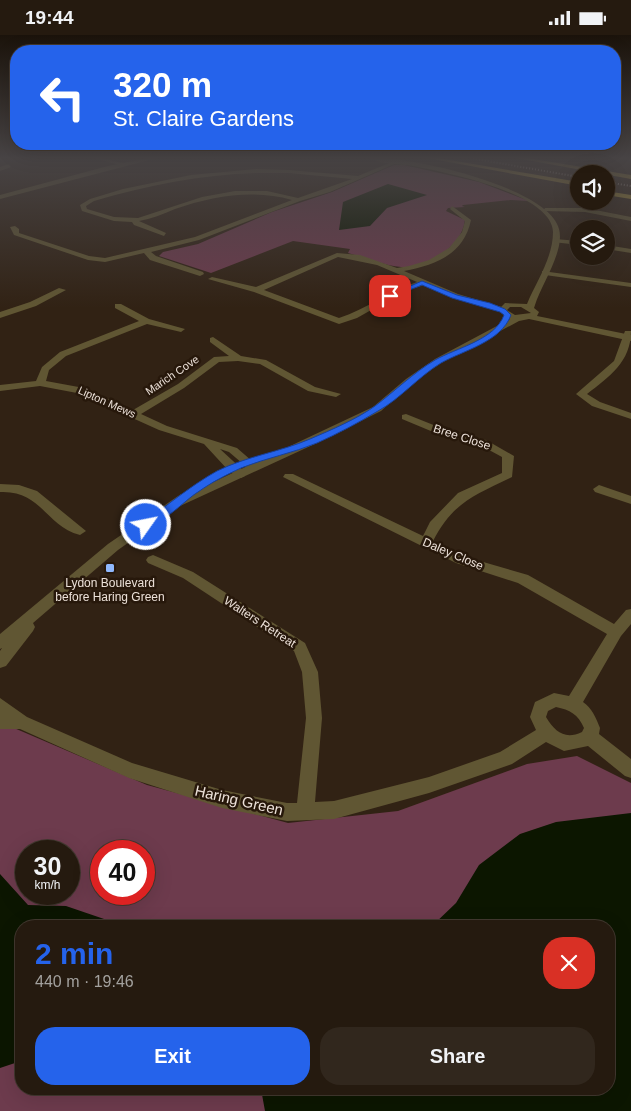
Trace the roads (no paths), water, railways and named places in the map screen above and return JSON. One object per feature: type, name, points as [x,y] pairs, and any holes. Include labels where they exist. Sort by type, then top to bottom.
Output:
[{"type":"street","points":[[84,208],[84,210],[124,221],[135,221],[172,208]]},
{"type":"street","points":[[13,227],[16,229],[16,233],[88,258],[105,260],[197,239],[277,208]]},
{"type":"street","points":[[398,270],[443,257],[454,249],[468,226],[468,220],[452,208]]},
{"type":"street","points":[[257,290],[337,255],[357,257],[398,270],[422,283],[455,296],[488,304],[518,318],[531,309],[555,241],[556,228],[542,208]]},
{"type":"street","points":[[545,210],[586,210],[631,219]]},
{"type":"street","points":[[135,221],[136,224],[142,227],[164,233]]},
{"type":"street","points":[[555,241],[570,242]]},
{"type":"street","points":[[615,248],[631,251]]},
{"type":"street","points":[[146,251],[153,258],[200,274]]},
{"type":"street","points":[[545,273],[631,285]]},
{"type":"street","points":[[212,279],[257,290],[340,321],[354,316],[400,290],[422,283]]},
{"type":"street","points":[[0,315],[33,304],[62,290]]},
{"type":"street","points":[[118,306],[146,321],[181,329]]},
{"type":"street","points":[[0,643],[113,547],[178,503],[236,471],[313,441],[377,409],[409,381],[438,361],[490,335],[508,312],[531,309],[629,335],[626,348],[618,365],[581,394],[596,404],[631,416]]},
{"type":"street","points":[[40,383],[45,369],[63,354],[146,321]]},
{"type":"street","points":[[213,340],[238,358]]},
{"type":"street","name":"Marich Cove","points":[[134,414],[181,386],[217,359],[238,358],[263,362],[312,389],[336,394]]},
{"type":"street","name":"Lipton Mews","points":[[0,388],[40,383],[80,389],[163,428],[233,450],[251,464]]},
{"type":"street","name":"Bree Close","points":[[406,417],[442,432],[482,442],[508,456],[508,475],[462,496],[435,525],[426,543]]},
{"type":"street","name":"Lipton Mews","points":[[209,444],[236,471]]},
{"type":"street","name":"Daley Close","points":[[289,477],[461,560],[522,579],[616,632]]},
{"type":"street","points":[[0,488],[18,487],[36,494],[58,517],[80,531]]},
{"type":"street","points":[[599,489],[631,500]]},
{"type":"street","name":"Walters Retreat","points":[[153,560],[188,575],[300,647],[310,672],[314,718],[305,812]]},
{"type":"street","points":[[0,662],[13,649],[38,612]]},
{"type":"street","points":[[574,703],[616,632],[631,614]]},
{"type":"street","points":[[554,699],[574,703],[586,713],[592,728],[588,737],[575,744],[558,742],[546,733],[538,717],[540,707],[554,699]]},
{"type":"street","name":"Haring Green","points":[[0,705],[21,722],[130,770],[222,799],[288,812],[334,810],[429,785],[506,758],[546,733]]},
{"type":"street","name":"Haring Green","points":[[0,722],[21,722]]},
{"type":"street","points":[[588,737],[610,751],[631,770]]},
{"type":"place","name":"Lydon Boulevard before Haring Green","points":[[110,568]]}]
